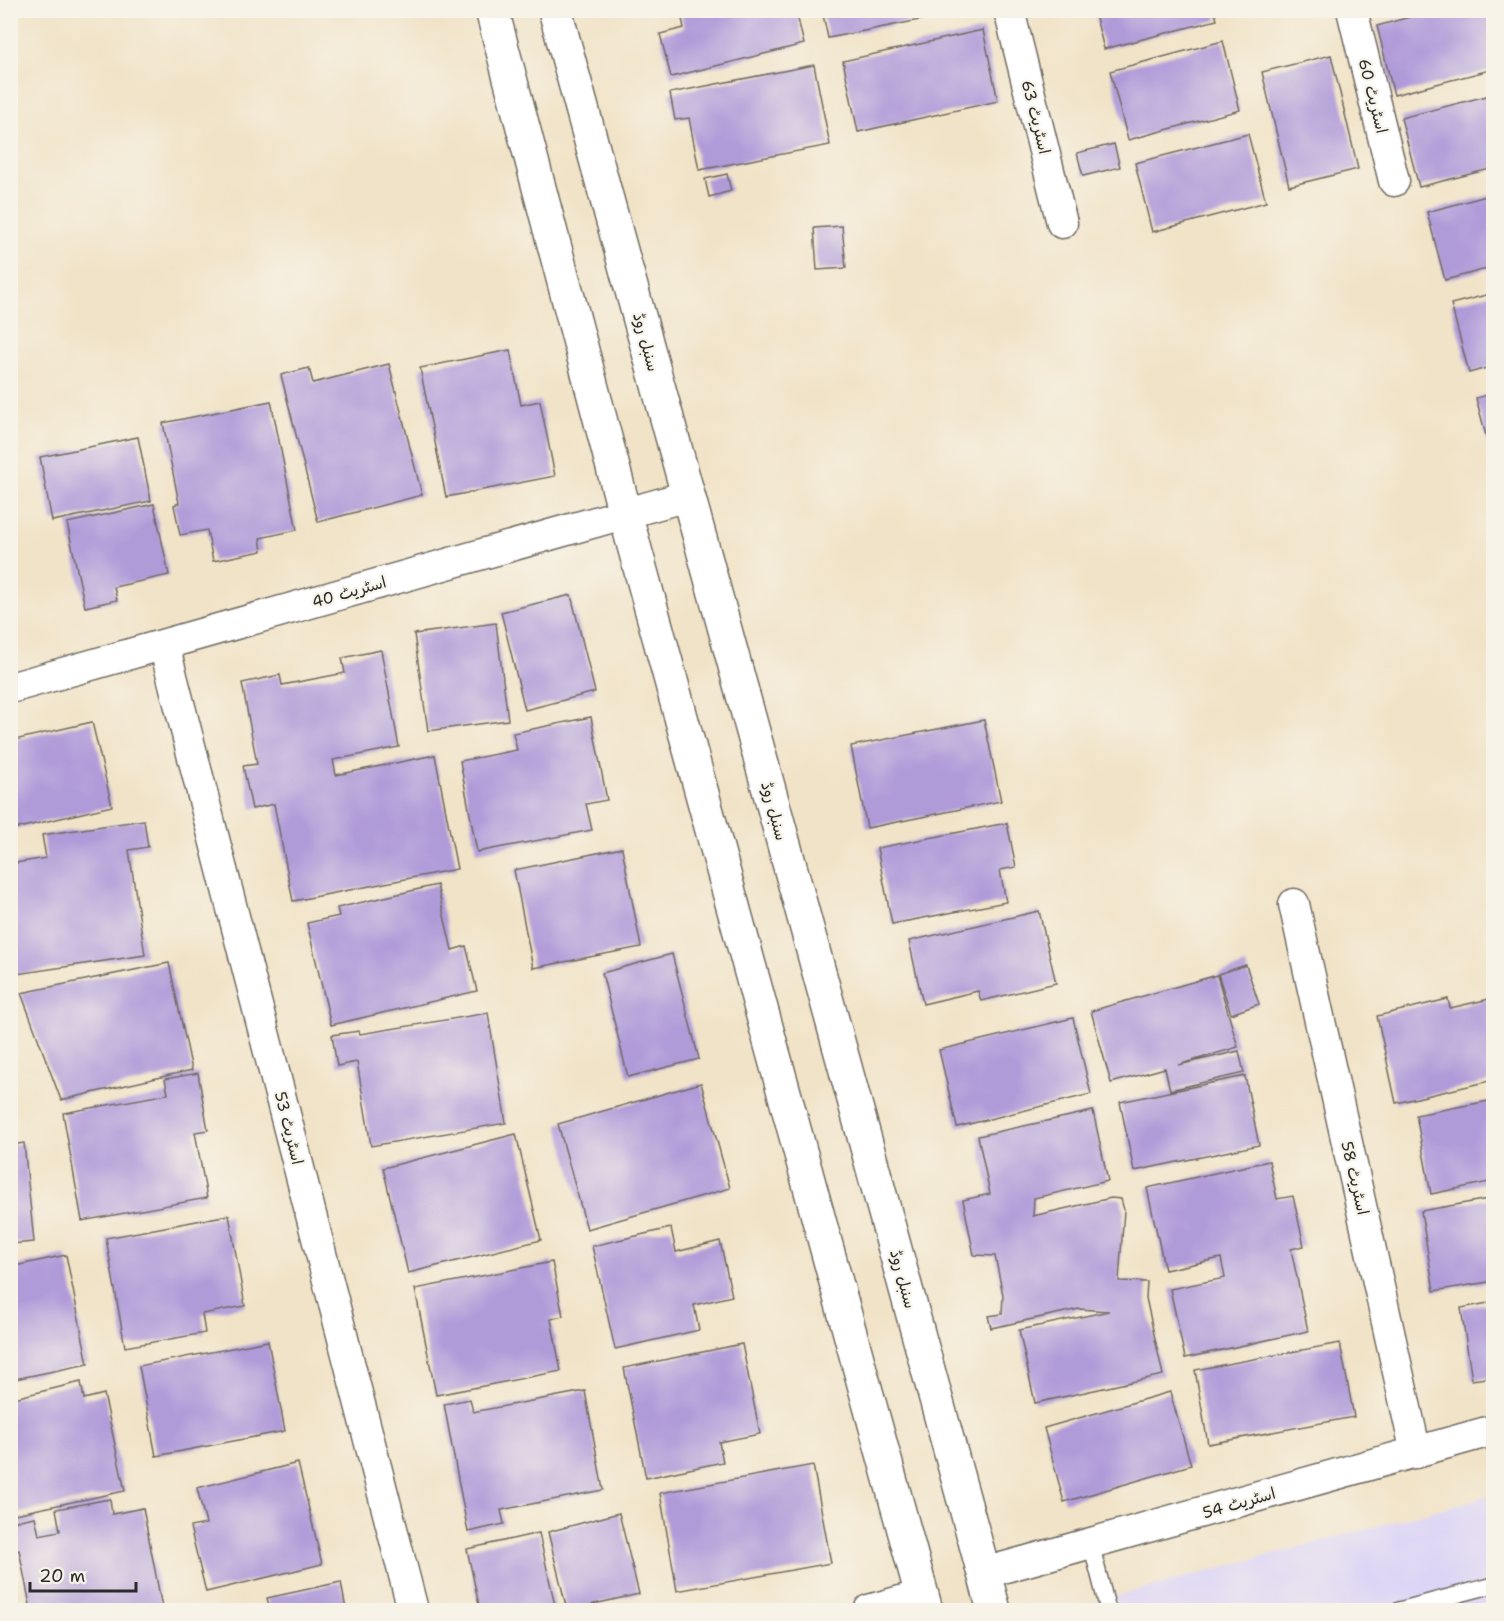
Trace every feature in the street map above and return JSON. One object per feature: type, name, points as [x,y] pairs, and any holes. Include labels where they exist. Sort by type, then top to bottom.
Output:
[{"type":"street","points":[[492,10],[625,513],[924,1603],[869,1611]]},
{"type":"street","name":"سنبل روڈ","points":[[555,10],[994,1611]]},
{"type":"street","name":"اسٹریٹ 63","points":[[1010,10],[1062,223]]},
{"type":"street","name":"اسٹریٹ 60","points":[[1352,10],[1394,181]]},
{"type":"street","name":"اسٹریٹ 40","points":[[10,688],[687,496]]},
{"type":"street","name":"اسٹریٹ 53","points":[[164,645],[414,1611]]},
{"type":"street","name":"اسٹریٹ 58","points":[[1294,904],[1416,1453]]},
{"type":"street","name":"اسٹریٹ 54","points":[[984,1573],[1494,1430]]},
{"type":"lane","points":[[1091,1544],[1108,1611]]},
{"type":"lane","points":[[1399,1611],[1494,1585]]},
{"type":"shaded area","points":[[1493,1495],[1493,1610],[1065,1610]]},
{"type":"building","points":[[680,10],[779,10],[781,15],[796,11],[804,44],[671,77],[660,34],[684,28]]},
{"type":"building","points":[[822,10],[933,10],[935,17],[828,38]]},
{"type":"building","points":[[1094,10],[1214,10],[1217,20],[1104,49]]},
{"type":"building","points":[[1435,10],[1493,10],[1494,69],[1394,95],[1377,26]]},
{"type":"building","points":[[983,30],[998,101],[858,132],[843,61]]},
{"type":"building","points":[[1223,41],[1240,110],[1128,140],[1110,71]]},
{"type":"building","points":[[1331,55],[1358,169],[1289,186],[1262,72]]},
{"type":"building","points":[[814,65],[830,145],[699,170],[689,118],[675,120],[670,93]]},
{"type":"building","points":[[1494,94],[1494,168],[1419,187],[1401,118]]},
{"type":"building","points":[[1248,134],[1266,202],[1152,232],[1135,163]]},
{"type":"building","points":[[1114,144],[1120,167],[1083,176],[1077,153]]},
{"type":"building","points":[[727,174],[731,191],[709,197],[705,179]]},
{"type":"building","points":[[1494,194],[1494,267],[1445,280],[1427,212]]},
{"type":"building","points":[[842,226],[846,268],[817,270],[814,228]]},
{"type":"building","points":[[1494,293],[1494,366],[1469,373],[1451,304]]},
{"type":"building","points":[[510,350],[521,405],[540,401],[555,476],[446,497],[420,368]]},
{"type":"building","points":[[389,364],[422,495],[318,522],[281,375],[309,368],[313,383]]},
{"type":"building","points":[[1494,393],[1494,462],[1493,462],[1476,398]]},
{"type":"building","points":[[271,401],[297,530],[260,538],[262,551],[213,561],[207,530],[180,535],[174,505],[179,503],[163,423]]},
{"type":"building","points":[[138,437],[151,501],[52,521],[40,457]]},
{"type":"building","points":[[154,504],[169,575],[114,587],[117,600],[85,607],[67,523]]},
{"type":"building","points":[[571,595],[595,692],[525,710],[501,612]]},
{"type":"building","points":[[496,623],[508,720],[428,731],[414,634]]},
{"type":"building","points":[[381,650],[399,747],[333,760],[336,775],[435,755],[457,869],[293,901],[274,804],[252,809],[243,766],[257,764],[242,683],[280,675],[282,685],[345,673],[342,658]]},
{"type":"building","points":[[591,717],[607,800],[586,804],[592,830],[477,852],[460,761],[517,750],[513,733]]},
{"type":"building","points":[[984,720],[1001,801],[867,828],[851,746]]},
{"type":"building","points":[[92,722],[112,806],[10,830],[10,741]]},
{"type":"building","points":[[144,820],[148,847],[129,850],[145,955],[10,975],[10,864],[46,858],[42,835]]},
{"type":"building","points":[[1007,823],[1016,867],[1000,870],[1006,902],[892,924],[877,848]]},
{"type":"building","points":[[622,848],[641,947],[533,968],[514,870]]},
{"type":"building","points":[[437,885],[452,950],[466,946],[477,991],[331,1025],[307,923],[339,916],[337,908]]},
{"type":"building","points":[[1039,911],[1056,983],[981,1001],[978,991],[923,1004],[909,941]]},
{"type":"building","points":[[672,954],[699,1059],[628,1077],[602,973]]},
{"type":"building","points":[[169,963],[192,1070],[61,1100],[21,993]]},
{"type":"building","points":[[1246,965],[1259,1004],[1231,1014],[1218,974]]},
{"type":"building","points":[[1217,975],[1238,1047],[1178,1065],[1239,1051],[1244,1073],[1170,1090],[1165,1068],[1111,1083],[1091,1011]]},
{"type":"building","points":[[1494,998],[1494,1080],[1396,1103],[1377,1016],[1448,999],[1450,1008]]},
{"type":"building","points":[[488,1013],[506,1123],[371,1146],[357,1062],[337,1066],[332,1035],[359,1031],[360,1034]]},
{"type":"building","points":[[1073,1018],[1091,1094],[957,1127],[939,1050]]},
{"type":"building","points":[[198,1073],[208,1130],[195,1132],[207,1198],[82,1221],[63,1113],[168,1094],[165,1079]]},
{"type":"building","points":[[1245,1076],[1259,1145],[1134,1171],[1120,1102]]},
{"type":"building","points":[[701,1083],[730,1188],[587,1229],[558,1124]]},
{"type":"building","points":[[1494,1100],[1494,1181],[1431,1194],[1416,1115]]},
{"type":"building","points":[[1093,1111],[1108,1181],[1034,1198],[1033,1216],[1111,1198],[1121,1199],[1124,1210],[1119,1281],[1147,1282],[1146,1298],[1163,1375],[1035,1403],[1019,1330],[1109,1311],[1079,1309],[991,1328],[988,1316],[1002,1314],[1003,1295],[995,1256],[974,1255],[963,1200],[990,1194],[978,1136]]},
{"type":"building","points":[[516,1134],[541,1240],[408,1273],[383,1168]]},
{"type":"building","points":[[24,1143],[34,1242],[10,1244],[10,1145]]},
{"type":"building","points":[[1269,1161],[1277,1199],[1293,1196],[1304,1246],[1291,1249],[1308,1331],[1185,1358],[1170,1289],[1225,1278],[1221,1258],[1165,1270],[1147,1188]]},
{"type":"building","points":[[1494,1198],[1494,1281],[1434,1291],[1421,1211]]},
{"type":"building","points":[[229,1215],[245,1306],[202,1314],[205,1333],[125,1347],[106,1238]]},
{"type":"building","points":[[671,1228],[676,1252],[720,1241],[732,1296],[694,1305],[699,1330],[615,1349],[592,1246]]},
{"type":"building","points":[[66,1255],[88,1364],[10,1380],[10,1267]]},
{"type":"building","points":[[552,1262],[563,1316],[551,1319],[561,1371],[436,1395],[415,1289]]},
{"type":"building","points":[[1494,1302],[1494,1377],[1472,1380],[1461,1308]]},
{"type":"building","points":[[268,1341],[285,1431],[156,1456],[139,1366]]},
{"type":"building","points":[[1340,1343],[1354,1417],[1208,1444],[1195,1370]]},
{"type":"building","points":[[742,1344],[760,1434],[719,1442],[723,1462],[646,1478],[624,1368]]},
{"type":"building","points":[[81,1382],[84,1399],[104,1394],[125,1491],[10,1515],[10,1399]]},
{"type":"building","points":[[585,1391],[603,1490],[501,1510],[504,1524],[468,1532],[444,1404],[470,1399],[473,1412]]},
{"type":"building","points":[[1170,1392],[1191,1465],[1064,1502],[1044,1428]]},
{"type":"building","points":[[298,1463],[322,1564],[206,1592],[190,1527],[206,1524],[197,1488]]},
{"type":"building","points":[[813,1465],[831,1563],[677,1591],[660,1493]]},
{"type":"building","points":[[110,1499],[112,1514],[143,1508],[162,1607],[145,1610],[31,1610],[19,1550],[10,1551],[10,1522],[35,1517],[39,1535],[60,1531],[56,1509]]},
{"type":"building","points":[[619,1513],[639,1594],[567,1610],[548,1532]]},
{"type":"building","points":[[539,1533],[556,1610],[480,1610],[467,1549]]},
{"type":"building","points":[[341,1582],[346,1610],[270,1610],[267,1598]]}]
